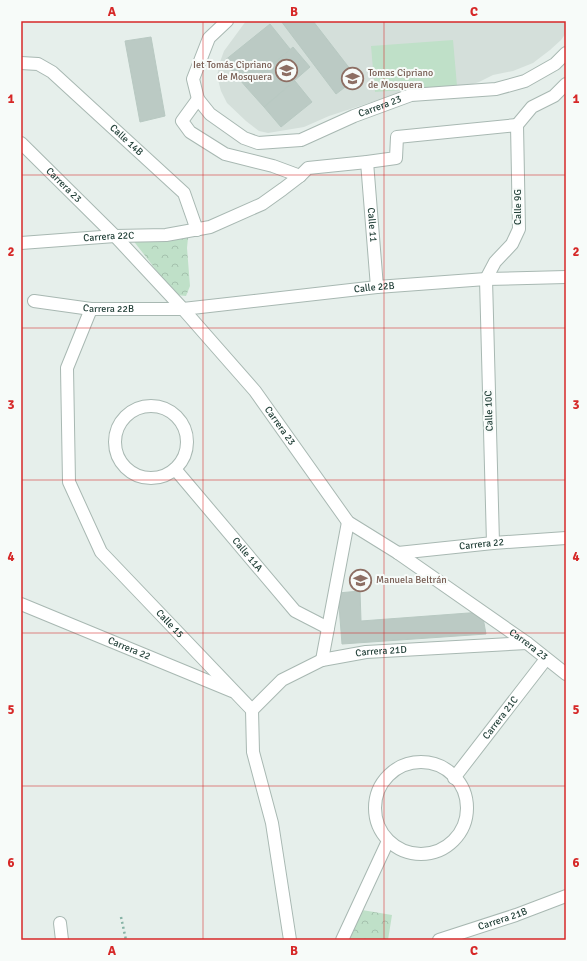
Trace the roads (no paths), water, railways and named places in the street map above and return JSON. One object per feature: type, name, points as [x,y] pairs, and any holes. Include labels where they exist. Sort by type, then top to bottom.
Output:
[{"type":"street","name":"Carrera 23","points":[[227,21],[209,38],[193,79],[198,99],[210,114],[244,138],[258,143],[301,140],[354,116],[411,96],[496,89],[525,81],[555,64],[566,53]]},
{"type":"street","name":"Calle 14B","points":[[21,63],[38,64],[52,72],[184,193],[196,230]]},
{"type":"street","points":[[196,230],[210,227],[262,204],[300,176],[308,168],[396,158],[397,137],[517,125],[532,107],[554,96],[566,84]]},
{"type":"street","points":[[198,99],[182,121],[190,132],[225,154],[273,166],[300,176]]},
{"type":"street","name":"Calle 9G","points":[[486,279],[495,262],[512,244],[519,229],[517,125]]},
{"type":"street","name":"Carrera 23","points":[[21,144],[115,236],[183,309],[255,391],[348,522],[398,553],[527,643],[566,674]]},
{"type":"street","name":"Calle 11","points":[[367,162],[377,287]]},
{"type":"street","name":"Carrera 22C","points":[[21,243],[115,236],[166,235],[196,230]]},
{"type":"street","name":"Calle 22B","points":[[183,309],[377,287],[486,279],[566,277]]},
{"type":"street","name":"Calle 10C","points":[[486,279],[493,543]]},
{"type":"street","name":"Carrera 22B","points":[[34,301],[91,309],[183,309]]},
{"type":"street","name":"Calle 15","points":[[91,309],[67,368],[69,482],[101,552],[252,710]]},
{"type":"street","points":[[154,406],[167,410],[178,418],[184,426],[188,444],[186,454],[182,462],[175,469],[168,475],[159,478],[149,478],[140,476],[124,466],[116,449],[115,439],[121,422],[128,415],[135,410],[154,406]]},
{"type":"street","name":"Calle 11A","points":[[175,469],[295,611],[328,628]]},
{"type":"street","points":[[322,660],[348,522]]},
{"type":"street","name":"Carrera 22","points":[[398,553],[493,543],[566,538]]},
{"type":"street","name":"Carrera 22","points":[[21,604],[237,693]]},
{"type":"street","name":"Carrera 21D","points":[[252,710],[282,680],[322,660],[366,652],[527,643]]},
{"type":"street","name":"Carrera 21C","points":[[454,778],[546,658]]},
{"type":"street","points":[[252,710],[253,752],[272,823],[290,940]]},
{"type":"street","points":[[421,762],[436,765],[449,772],[454,778],[460,784],[466,798],[467,813],[463,827],[455,840],[443,849],[429,854],[414,854],[400,849],[388,841],[379,828],[375,813],[376,798],[382,784],[392,772],[406,765],[421,762]]},
{"type":"street","points":[[342,940],[388,841]]},
{"type":"street","name":"Carrera 21B","points":[[439,940],[566,896]]},
{"type":"street","points":[[60,923],[62,940]]},
{"type":"place","name":"Iet Tomás Cipriano de Mosquera","points":[[287,71]]},
{"type":"place","name":"Tomas Cipriano de Mosquera","points":[[352,79]]},
{"type":"place","name":"Manuela Beltrán","points":[[360,580]]}]
